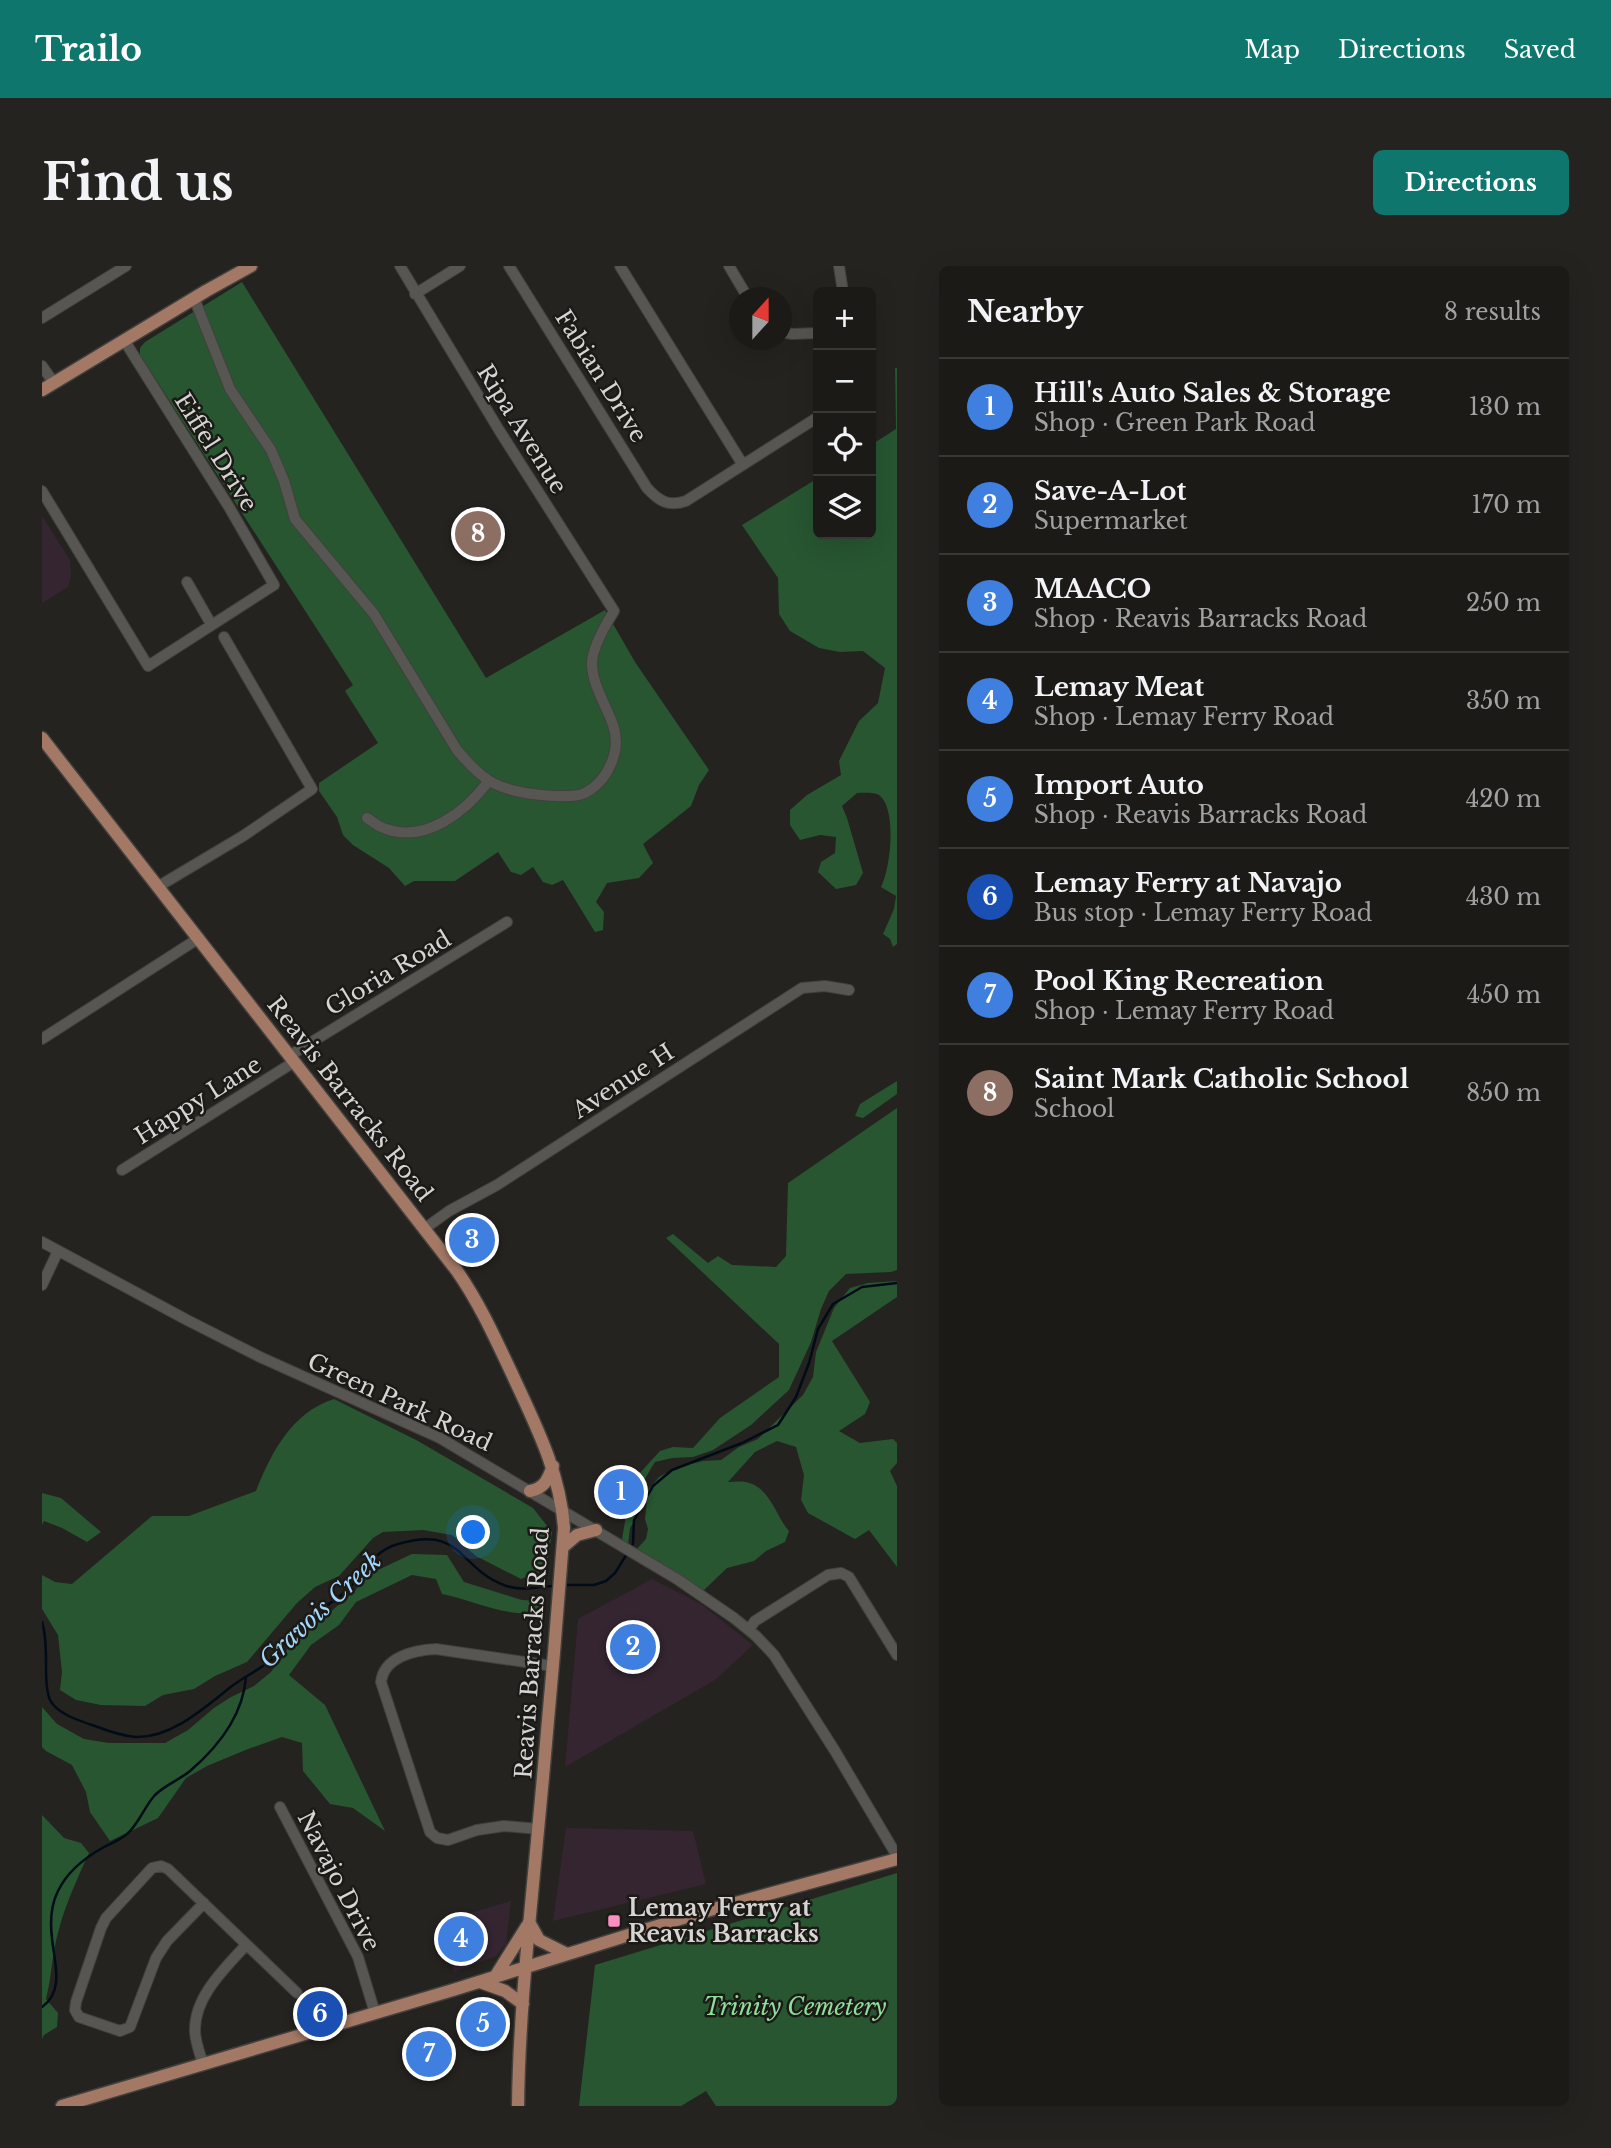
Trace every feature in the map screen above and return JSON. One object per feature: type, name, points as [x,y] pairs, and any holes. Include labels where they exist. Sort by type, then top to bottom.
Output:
[{"type":"main road","points":[[48,386],[244,268]]},
{"type":"main road","name":"Reavis Barracks Road","points":[[42,738],[457,1271],[478,1305],[553,1466],[563,1511],[562,1549],[528,1922],[518,2106]]},
{"type":"main road","points":[[530,1491],[544,1485],[553,1466]]},
{"type":"main road","points":[[562,1549],[578,1535],[596,1531]]},
{"type":"main road","points":[[62,2106],[95,2101],[202,2064],[480,1982],[699,1913],[897,1857]]},
{"type":"main road","points":[[495,1977],[528,1922],[539,1940],[567,1954]]},
{"type":"main road","points":[[480,1982],[505,1991],[523,2004]]},
{"type":"street","points":[[42,318],[126,266]]},
{"type":"street","name":"Ripa Avenue","points":[[400,266],[614,611],[600,636],[591,663],[598,693],[614,727],[615,754],[602,780],[583,794],[554,796],[519,793],[488,782]]},
{"type":"street","points":[[415,294],[460,266]]},
{"type":"street","name":"Fabian Drive","points":[[509,266],[647,488],[659,500],[670,504],[685,501],[743,465]]},
{"type":"street","points":[[620,266],[743,465],[813,420]]},
{"type":"street","points":[[729,266],[741,287]]},
{"type":"street","points":[[839,266],[842,287]]},
{"type":"street","points":[[194,298],[230,389],[271,450],[295,519],[373,614],[457,750],[472,769],[488,782],[475,799],[453,816],[427,830],[405,833],[385,829],[367,818]]},
{"type":"street","points":[[792,334],[813,333]]},
{"type":"street","name":"Eiffel Drive","points":[[124,340],[229,507],[274,585],[211,624]]},
{"type":"street","points":[[42,366],[48,386]]},
{"type":"street","points":[[42,491],[148,666],[211,624],[187,582]]},
{"type":"street","points":[[159,886],[243,836],[312,789],[224,638]]},
{"type":"street","name":"Gloria Road","points":[[292,1059],[508,922]]},
{"type":"street","points":[[42,1039],[200,938]]},
{"type":"street","name":"Avenue H","points":[[424,1228],[497,1185],[802,988],[825,986],[849,990]]},
{"type":"street","name":"Happy Lane","points":[[122,1170],[292,1059]]},
{"type":"street","name":"Green Park Road","points":[[42,1242],[260,1357],[440,1438],[699,1593],[749,1629],[774,1655],[874,1814],[897,1857]]},
{"type":"street","points":[[42,1285],[58,1251]]},
{"type":"street","points":[[749,1629],[755,1621],[828,1575],[841,1573],[849,1577],[897,1655]]},
{"type":"street","points":[[538,1829],[503,1826],[477,1830],[448,1840],[438,1838],[430,1832],[381,1682],[382,1674],[393,1660],[424,1649],[552,1666]]},
{"type":"street","name":"Navajo Drive","points":[[280,1807],[358,1957],[375,2013]]},
{"type":"street","points":[[204,1903],[167,1941],[156,1958],[130,2027],[120,2031],[79,2017],[75,2010],[106,1918],[152,1868],[161,1866],[168,1869],[204,1903],[246,1945],[297,1993]]},
{"type":"street","points":[[202,2064],[194,2032],[206,1992],[246,1945]]},
{"type":"shaded area","points":[[42,516],[70,560],[71,576],[68,587],[42,603]]},
{"type":"shaded area","points":[[652,1579],[701,1604],[753,1645],[715,1680],[565,1767],[578,1619]]},
{"type":"shaded area","points":[[566,1828],[693,1831],[706,1884],[553,1921]]},
{"type":"shaded area","points":[[511,1901],[506,1944],[496,1956],[454,1972],[440,1922]]},
{"type":"shaded area","points":[[504,2001],[505,2038],[465,2045],[465,2005]]},
{"type":"green space","points":[[242,282],[486,678],[605,610],[635,662],[709,770],[699,785],[691,806],[643,844],[653,863],[639,878],[607,883],[596,902],[604,912],[603,930],[595,932],[563,880],[552,885],[543,882],[533,867],[521,875],[511,872],[498,852],[455,881],[414,881],[405,886],[389,868],[353,845],[343,835],[337,817],[319,791],[319,783],[378,743],[345,691],[353,685],[140,355],[140,348],[145,342]]},
{"type":"green space","points":[[897,368],[897,944],[893,947],[890,939],[883,934],[894,909],[896,896],[881,887],[890,853],[890,825],[885,802],[879,795],[857,793],[842,806],[863,873],[856,885],[836,889],[818,872],[821,862],[835,853],[836,837],[820,835],[800,840],[790,825],[790,810],[807,795],[841,775],[839,761],[859,721],[878,703],[885,668],[863,651],[840,652],[819,648],[790,631],[779,614],[778,578],[742,525],[813,481],[813,539],[876,539],[876,442],[896,429]]},
{"type":"green space","points":[[897,1081],[897,1094],[863,1118],[855,1116],[860,1104]]},
{"type":"green space","points":[[897,1108],[897,1270],[846,1274],[829,1291],[811,1342],[789,1390],[751,1425],[713,1450],[693,1457],[655,1462],[644,1480],[639,1513],[630,1528],[628,1545],[622,1539],[629,1498],[638,1475],[660,1451],[673,1447],[693,1448],[720,1418],[779,1377],[779,1344],[666,1238],[673,1234],[708,1263],[718,1256],[732,1265],[776,1267],[786,1256],[788,1183]]},
{"type":"green space","points":[[897,1281],[897,1297],[832,1341],[870,1402],[865,1414],[839,1431],[860,1443],[893,1439],[897,1443],[897,1463],[890,1471],[897,1486],[897,1567],[869,1530],[855,1539],[808,1513],[801,1500],[804,1475],[796,1447],[777,1441],[755,1452],[728,1482],[753,1485],[766,1495],[789,1531],[785,1542],[766,1551],[754,1561],[727,1568],[703,1591],[636,1550],[646,1539],[648,1529],[645,1519],[648,1490],[659,1477],[678,1467],[721,1460],[739,1447],[758,1439],[803,1395],[813,1377],[816,1352],[834,1308],[850,1288],[868,1283]]},
{"type":"green space","points":[[334,1399],[418,1441],[533,1508],[552,1532],[546,1570],[521,1579],[476,1556],[452,1535],[423,1530],[383,1532],[373,1538],[339,1576],[315,1587],[297,1603],[247,1662],[194,1689],[163,1695],[145,1706],[101,1705],[76,1700],[60,1690],[62,1672],[58,1635],[42,1609],[42,1575],[55,1582],[72,1584],[152,1516],[189,1516],[256,1491],[276,1449],[295,1424],[319,1405]]},
{"type":"green space","points":[[42,1493],[61,1498],[101,1532],[87,1542],[44,1521],[42,1525]]},
{"type":"green space","points":[[412,1554],[447,1555],[464,1582],[522,1600],[541,1601],[542,1611],[518,1613],[492,1608],[442,1594],[436,1579],[412,1575],[356,1602],[339,1625],[311,1645],[289,1675],[325,1705],[385,1831],[353,1808],[330,1804],[303,1771],[302,1743],[282,1737],[207,1766],[186,1778],[158,1818],[110,1841],[90,1812],[86,1792],[72,1765],[42,1747],[42,1707],[57,1724],[84,1739],[109,1743],[165,1743],[188,1730],[231,1697],[254,1686],[271,1672],[289,1647],[355,1591],[365,1576]]},
{"type":"green space","points":[[42,1815],[64,1838],[81,1843],[89,1853],[65,1910],[55,1946],[46,1999],[58,2013],[57,2027],[42,2039]]},
{"type":"green space","name":"Trinity Cemetery","points":[[897,1873],[897,2106],[716,2106],[706,2091],[681,2106],[579,2106],[595,1965]]},
{"type":"waterway","name":"Gravois Creek","points":[[563,1585],[594,1585],[606,1581],[615,1573],[633,1544],[634,1520],[653,1486],[672,1470],[742,1443],[778,1425],[796,1397],[818,1329],[833,1304],[862,1287],[897,1283]]},
{"type":"waterway","name":"Gravois Creek","points":[[42,1622],[48,1692],[53,1705],[76,1719],[115,1733],[136,1737],[149,1736],[175,1727],[266,1664],[297,1626],[345,1592],[381,1552],[398,1544],[435,1540],[448,1544],[489,1577],[504,1585],[523,1588],[556,1586]]},
{"type":"waterway","points":[[42,2007],[54,1993],[56,1984],[51,1920],[54,1902],[62,1884],[84,1860],[127,1834],[155,1795],[190,1771],[210,1752],[234,1717],[244,1691],[246,1677]]},
{"type":"place","name":"Saint Mark Catholic School","points":[[478,534]]},
{"type":"place","name":"MAACO","points":[[472,1240]]},
{"type":"place","name":"Hill's Auto Sales & Storage","points":[[621,1492]]},
{"type":"place","name":"Save-A-Lot","points":[[633,1647]]},
{"type":"place","name":"Lemay Ferry at Reavis Barracks","points":[[614,1921]]},
{"type":"place","name":"Lemay Meat","points":[[461,1939]]},
{"type":"place","name":"Lemay Ferry at Navajo","points":[[320,2014]]},
{"type":"place","name":"Import Auto","points":[[483,2024]]},
{"type":"place","name":"Pool King Recreation","points":[[429,2054]]}]
